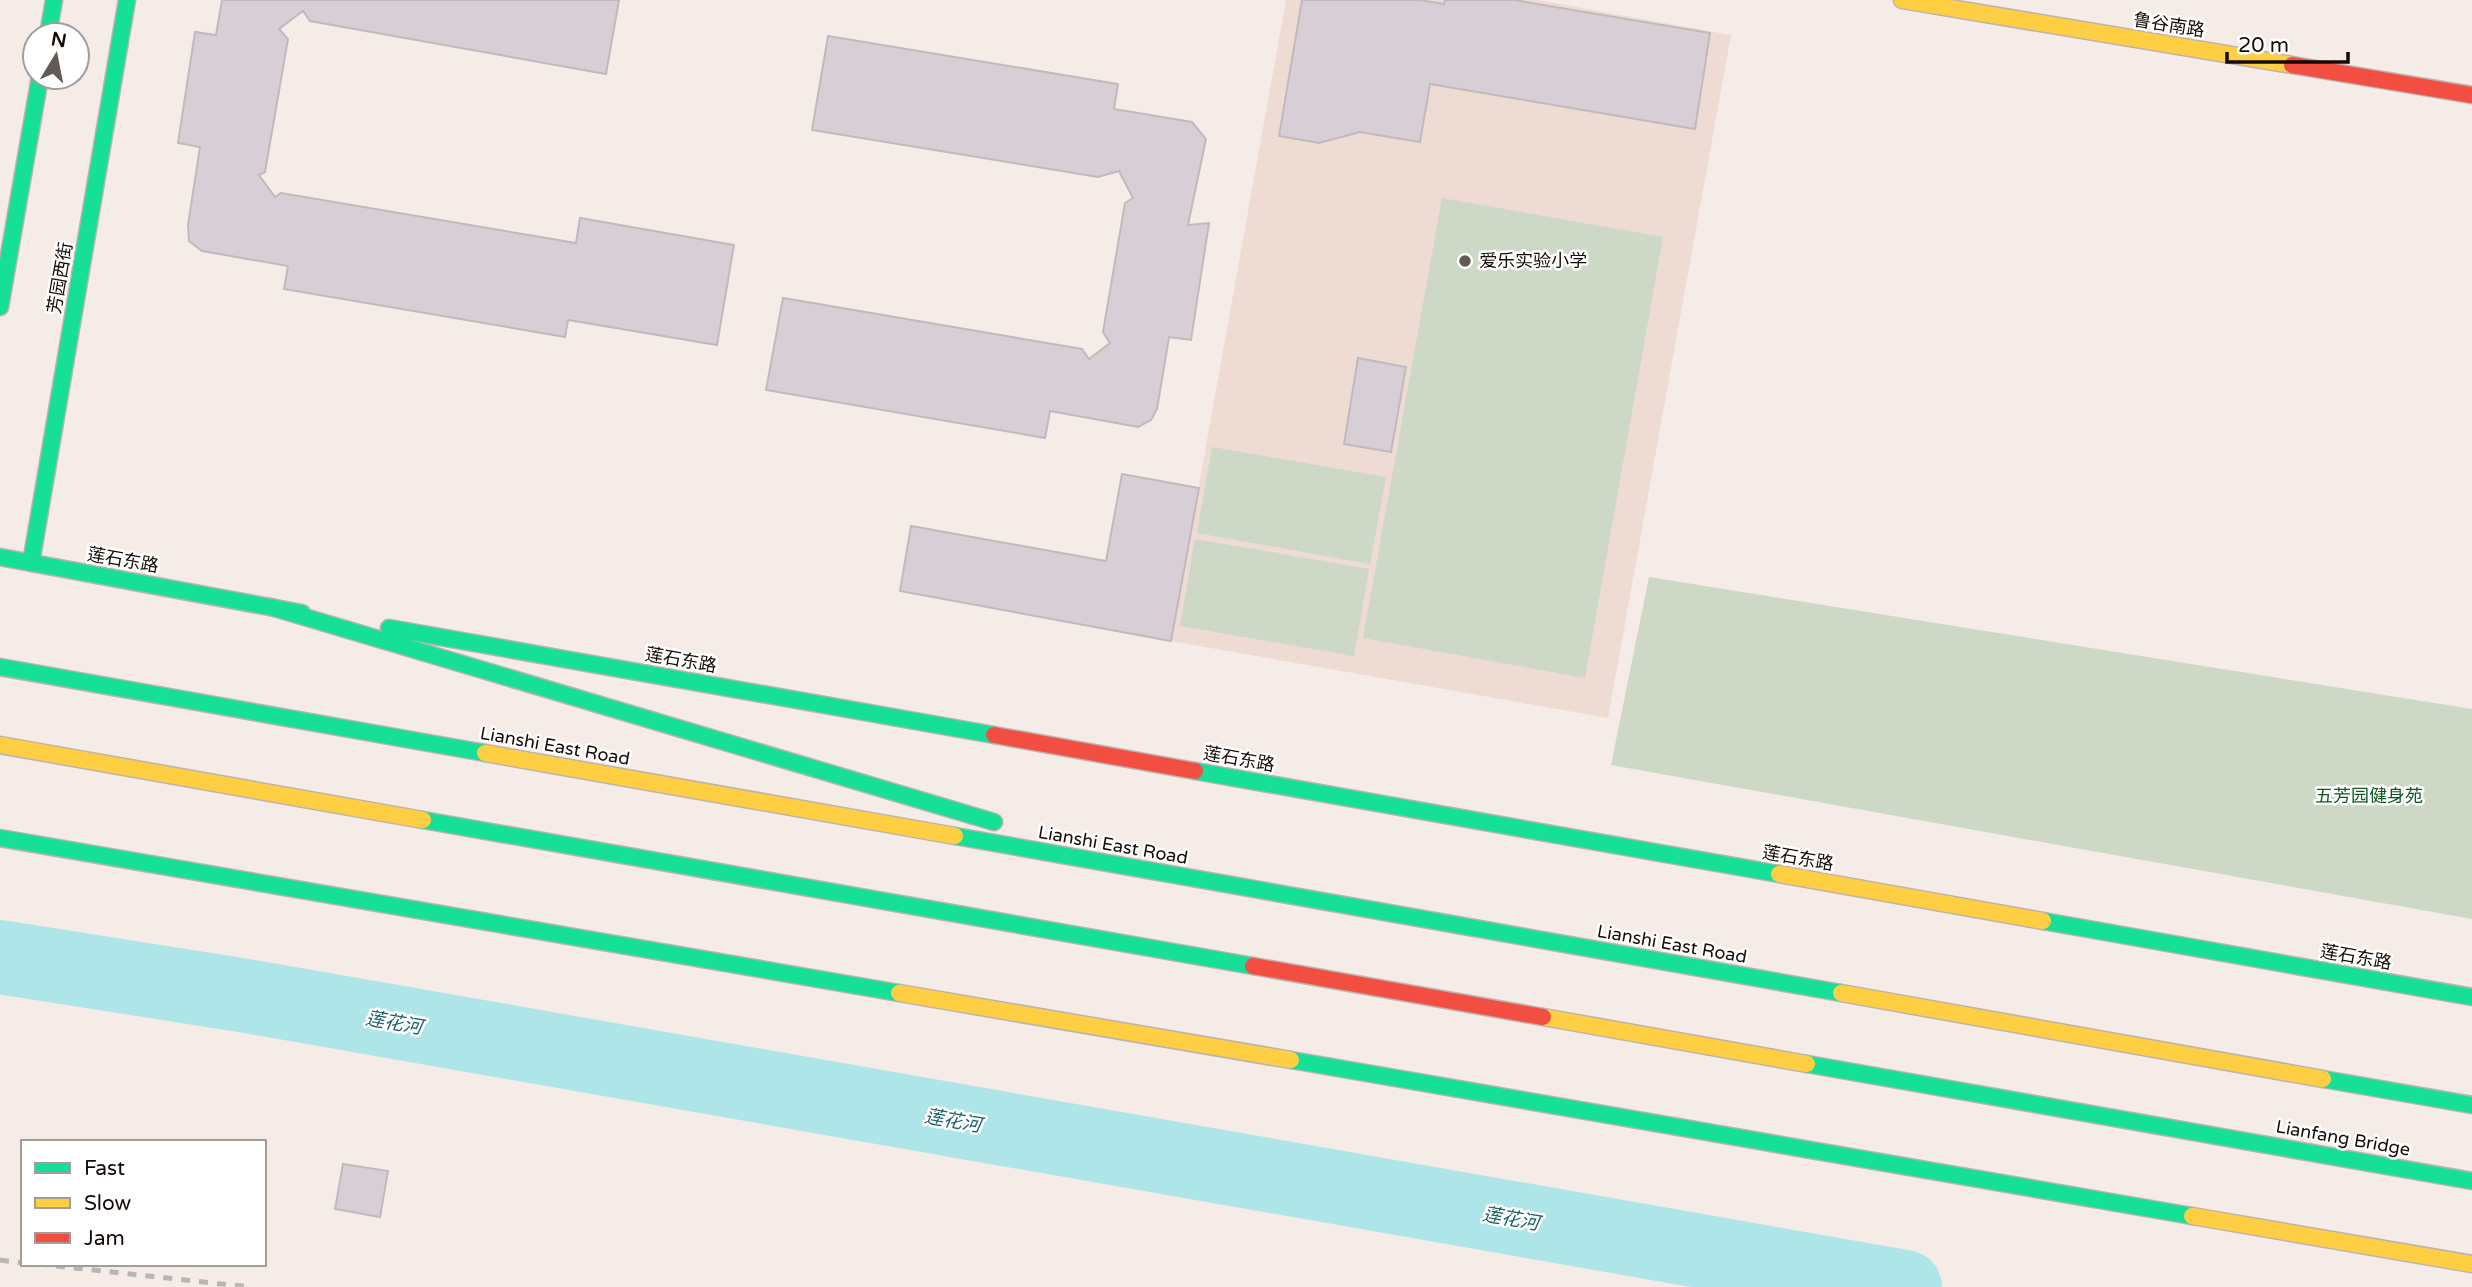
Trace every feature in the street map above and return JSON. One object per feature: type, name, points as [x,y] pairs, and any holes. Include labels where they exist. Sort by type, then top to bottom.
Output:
[{"type":"main road","points":[[50,21],[54,0]]},
{"type":"main road","name":"芳园西街","points":[[31,563],[127,0]]},
{"type":"main road","name":"鲁谷南路","points":[[1902,0],[2472,95]]},
{"type":"main road","points":[[0,307],[38,91]]},
{"type":"main road","name":"莲石东路","points":[[0,557],[2472,997]]},
{"type":"main road","points":[[271,607],[1171,875]]},
{"type":"main road","name":"Lianshi East Road","points":[[0,667],[2472,1105]]},
{"type":"main road","points":[[0,745],[251,790]]},
{"type":"main road","points":[[93,778],[251,790]]},
{"type":"main road","name":"Lianfang Bridge","points":[[251,790],[2472,1181]]},
{"type":"main road","points":[[0,838],[2472,1264]]},
{"type":"shaded area","name":"爱乐实验小学","points":[[1286,0],[1538,0],[1731,35],[1608,718],[1171,641]]},
{"type":"green space","points":[[1442,198],[1663,237],[1585,678],[1363,638]]},
{"type":"green space","points":[[1212,447],[1386,477],[1370,564],[1197,533]]},
{"type":"green space","points":[[1195,539],[1369,569],[1354,656],[1180,626]]},
{"type":"green space","name":"五芳园健身苑","points":[[1649,577],[2472,709],[2472,919],[1611,765]]},
{"type":"building","points":[[222,0],[619,0],[606,74],[310,21],[303,11],[279,29],[288,39],[265,172],[259,175],[275,197],[281,193],[576,243],[580,218],[734,245],[717,345],[568,320],[565,337],[284,289],[288,266],[202,251],[189,241],[188,225],[200,147],[178,143],[195,32],[216,35]]},
{"type":"building","points":[[1302,0],[1420,0],[1444,4],[1445,0],[1514,0],[1710,33],[1695,129],[1430,84],[1420,142],[1360,132],[1319,143],[1279,136]]},
{"type":"building","points":[[828,36],[1118,84],[1114,109],[1192,122],[1206,139],[1188,225],[1209,223],[1191,340],[1169,337],[1157,409],[1151,420],[1138,427],[1050,411],[1045,438],[766,390],[783,298],[1082,349],[1089,359],[1110,343],[1103,332],[1125,203],[1133,198],[1119,171],[1098,177],[812,130]]},
{"type":"building","points":[[1358,358],[1406,367],[1391,452],[1344,444]]},
{"type":"building","points":[[1122,474],[1199,488],[1171,641],[900,591],[911,526],[1106,561]]},
{"type":"building","points":[[343,1164],[388,1171],[380,1217],[335,1209]]},
{"type":"waterway","name":"莲花河","points":[[0,957],[247,996],[1905,1287]]},
{"type":"railway","points":[[0,1260],[21,1263]]},
{"type":"railway","points":[[56,1266],[250,1287]]},
{"type":"traffic: fast","points":[[50,21],[54,0]]},
{"type":"traffic: fast","points":[[31,563],[127,0]]},
{"type":"traffic: fast","points":[[0,307],[38,91]]},
{"type":"traffic: fast","points":[[0,557],[302,613]]},
{"type":"traffic: fast","points":[[271,607],[994,822]]},
{"type":"traffic: fast","points":[[389,628],[994,735]]},
{"type":"traffic: fast","points":[[0,667],[485,753]]},
{"type":"traffic: fast","points":[[1195,771],[1779,874]]},
{"type":"traffic: fast","points":[[423,820],[1253,966]]},
{"type":"traffic: fast","points":[[955,836],[1841,993]]},
{"type":"traffic: fast","points":[[0,838],[899,993]]},
{"type":"traffic: fast","points":[[2043,921],[2472,997]]},
{"type":"traffic: fast","points":[[1291,1060],[2192,1216]]},
{"type":"traffic: fast","points":[[1807,1064],[2472,1181]]},
{"type":"traffic: fast","points":[[2323,1079],[2472,1105]]},
{"type":"traffic: slow","points":[[1902,0],[2292,65]]},
{"type":"traffic: slow","points":[[0,745],[423,820]]},
{"type":"traffic: slow","points":[[485,753],[955,836]]},
{"type":"traffic: slow","points":[[1779,874],[2043,921]]},
{"type":"traffic: slow","points":[[899,993],[1291,1060]]},
{"type":"traffic: slow","points":[[1841,993],[2323,1079]]},
{"type":"traffic: slow","points":[[1543,1017],[1807,1064]]},
{"type":"traffic: slow","points":[[2192,1216],[2472,1264]]},
{"type":"traffic: jam","points":[[2292,65],[2472,95]]},
{"type":"traffic: jam","points":[[994,735],[1195,771]]},
{"type":"traffic: jam","points":[[1253,966],[1543,1017]]},
{"type":"place","name":"爱乐实验小学","points":[[1465,261]]}]
